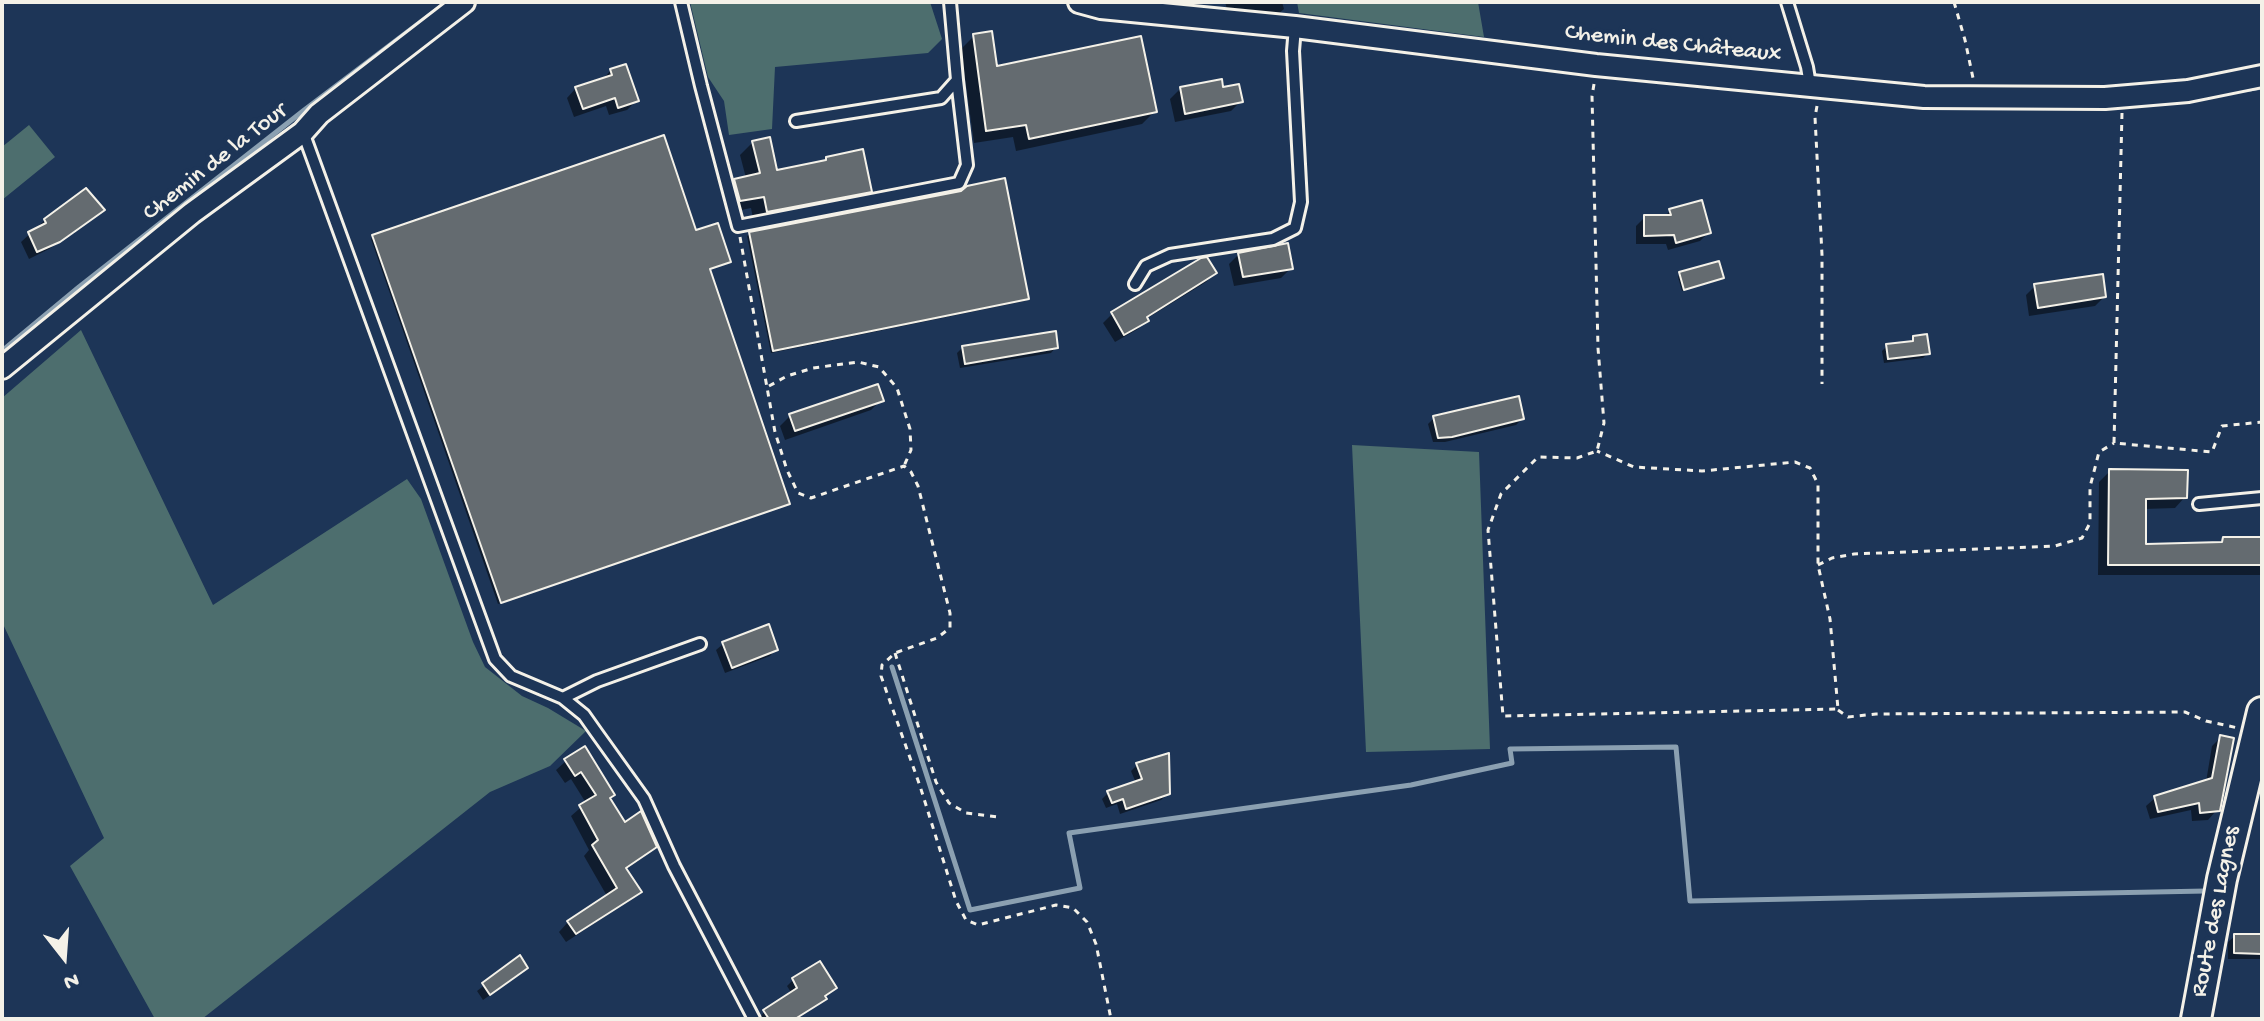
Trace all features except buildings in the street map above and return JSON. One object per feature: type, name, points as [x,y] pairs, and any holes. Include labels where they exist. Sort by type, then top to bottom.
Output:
[{"type":"street","name":"Chemin de la Tour","points":[[2,368],[192,213],[303,132],[319,114],[464,2]]},
{"type":"street","name":"Chemin des Châteaux","points":[[1079,2],[1101,8],[1295,27],[1596,65],[1924,97],[2122,97],[2188,91],[2262,76]]},
{"type":"street","name":"Route des Lagnes","points":[[2196,1019],[2222,879],[2259,723]]},
{"type":"lane","points":[[681,2],[738,226],[959,183],[967,165],[950,2]]},
{"type":"lane","points":[[1787,2],[1814,86]]},
{"type":"lane","points":[[1135,284],[1146,266],[1170,255],[1273,239],[1295,228],[1301,202],[1293,51],[1295,27]]},
{"type":"lane","points":[[796,121],[941,98],[957,80]]},
{"type":"lane","points":[[303,132],[495,659],[511,676],[563,698],[584,715],[644,799],[674,866],[754,1019]]},
{"type":"lane","points":[[2199,504],[2262,498]]},
{"type":"lane","points":[[563,698],[597,681],[700,644]]},
{"type":"path","points":[[1954,2],[1971,67],[1975,98]]},
{"type":"path","points":[[1596,65],[1592,96],[1598,348],[1604,423],[1597,451]]},
{"type":"path","points":[[1814,86],[1822,255],[1822,384]]},
{"type":"path","points":[[2114,443],[2122,97]]},
{"type":"path","points":[[738,226],[775,432],[798,493],[811,498],[904,466],[911,450],[910,429],[897,388],[879,367],[858,362],[813,368],[768,386]]},
{"type":"path","points":[[1818,565],[1832,558],[1854,554],[2055,546],[2082,538],[2090,523],[2090,487],[2099,452],[2114,443],[2212,452],[2222,426],[2262,422]]},
{"type":"path","points":[[1838,709],[1830,619],[1818,565],[1818,484],[1810,468],[1795,462],[1702,471],[1634,467],[1597,451],[1577,458],[1538,457],[1501,494],[1488,530],[1503,716],[1838,709],[1848,717],[1876,714],[2185,712],[2206,721],[2259,723]]},
{"type":"path","points":[[904,466],[918,486],[950,613],[950,628],[937,638],[895,653],[882,665],[881,676],[956,901],[966,920],[978,925],[1056,905],[1073,908],[1087,922],[1096,944],[1111,1019]]},
{"type":"path","points":[[895,653],[936,782],[949,803],[966,813],[999,817]]},
{"type":"green space","points":[[690,2],[930,2],[942,39],[928,53],[775,67],[772,129],[729,135],[724,101],[708,77]]},
{"type":"green space","points":[[1297,2],[1478,2],[1484,37],[1299,13]]},
{"type":"green space","points":[[29,125],[55,157],[2,200],[2,147]]},
{"type":"green space","points":[[81,330],[213,605],[407,479],[421,499],[485,667],[522,696],[586,731],[550,766],[490,792],[202,1019],[155,1019],[70,866],[104,838],[2,622],[2,398]]},
{"type":"green space","points":[[1352,445],[1479,452],[1490,749],[1366,752]]},
{"type":"waterway","points":[[2,351],[303,111],[447,2]]},
{"type":"waterway","points":[[2249,89],[2262,87]]},
{"type":"waterway","points":[[892,667],[970,910],[1080,888],[1069,833],[1411,785],[1512,763],[1510,749],[1676,747],[1690,901],[2206,891]]}]
